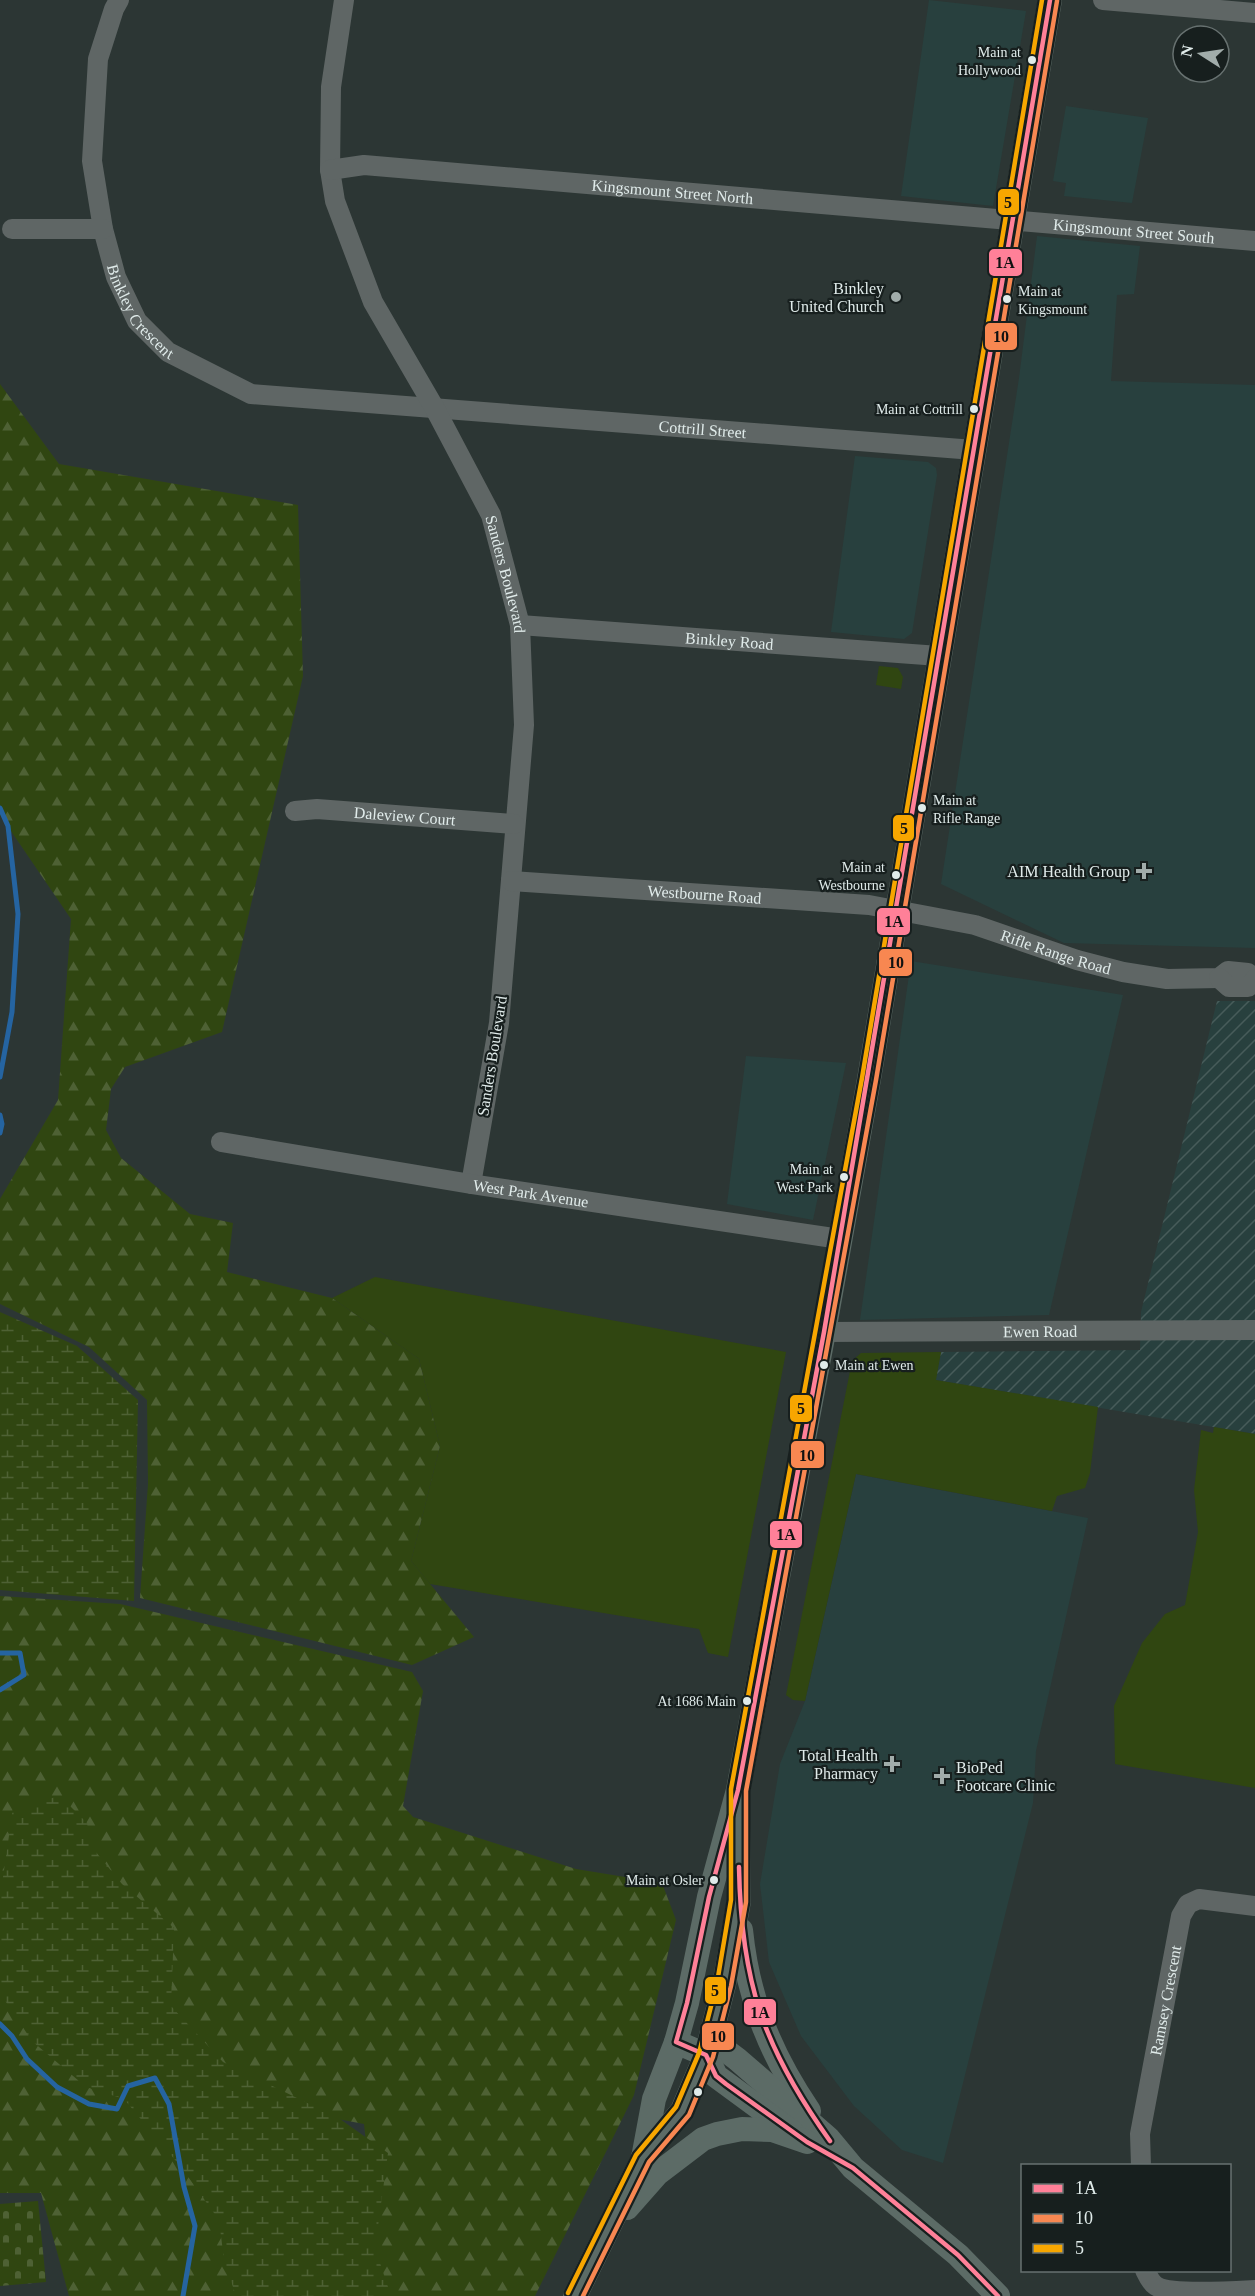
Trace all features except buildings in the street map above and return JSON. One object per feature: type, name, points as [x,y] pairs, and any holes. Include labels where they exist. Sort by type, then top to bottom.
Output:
[{"type":"main road","points":[[643,2158],[654,2099],[676,2042],[687,2003],[709,1897],[738,1790],[824,1332],[1050,0]]},
{"type":"main road","points":[[738,1790],[739,1901],[743,1952],[755,2007],[777,2059],[794,2089],[817,2140]]},
{"type":"main road","points":[[574,2296],[643,2158],[682,2111],[706,2055],[724,1986],[739,1901]]},
{"type":"main road","points":[[676,2042],[706,2055],[716,2076],[817,2140],[853,2168],[958,2255],[998,2296]]},
{"type":"main road","points":[[609,2224],[635,2200],[657,2174],[703,2139],[742,2129],[772,2130],[817,2140]]},
{"type":"street","name":"Binkley Crescent","points":[[119,0],[98,59],[92,161],[103,229],[116,277],[137,321],[168,352],[251,394],[434,407]]},
{"type":"street","name":"Sanders Boulevard","points":[[344,0],[331,87],[330,170],[335,201],[373,302],[434,407],[491,514],[520,625],[524,725],[514,824],[500,1023],[471,1184]]},
{"type":"street","points":[[1103,0],[1255,13]]},
{"type":"street","name":"Kingsmount Street North","points":[[330,170],[364,165],[1013,220]]},
{"type":"street","name":"Kingsmount Street South","points":[[1013,220],[1255,241]]},
{"type":"street","points":[[12,229],[103,229]]},
{"type":"street","name":"Cottrill Street","points":[[434,407],[974,450]]},
{"type":"street","name":"Binkley Road","points":[[520,625],[939,656]]},
{"type":"street","name":"Daleview Court","points":[[295,811],[317,809],[514,824]]},
{"type":"street","name":"Westbourne Road","points":[[511,881],[869,905],[896,910]]},
{"type":"street","name":"Rifle Range Road","points":[[896,910],[975,925],[1077,960],[1123,972],[1167,979],[1219,978],[1228,972],[1248,973],[1255,979]]},
{"type":"street","name":"West Park Avenue","points":[[220,1142],[471,1184],[840,1239]]},
{"type":"street","name":"Ewen Road","points":[[824,1332],[1255,1330]]},
{"type":"street","name":"Ramsey Crescent","points":[[1141,2164],[1140,2134],[1181,1916],[1188,1904],[1198,1899],[1255,1906]]},
{"type":"street","points":[[1146,2272],[1150,2281],[1157,2287],[1192,2290],[1255,2290]]},
{"type":"shaded area","points":[[929,0],[1026,11],[993,206],[901,196]]},
{"type":"shaded area","points":[[1066,106],[1148,118],[1132,203],[1064,196],[1066,183],[1053,181]]},
{"type":"shaded area","points":[[1037,236],[1140,246],[1134,294],[1117,295],[1111,381],[1255,385],[1255,948],[1064,943],[941,884],[1019,378]]},
{"type":"shaded area","points":[[855,456],[928,462],[936,468],[937,475],[912,633],[904,639],[831,632]]},
{"type":"shaded area","points":[[911,961],[1123,995],[1049,1315],[860,1320]]},
{"type":"shaded area","points":[[1217,1001],[1255,1001],[1255,1434],[935,1380],[941,1352],[1140,1350],[1141,1312]]},
{"type":"shaded area","points":[[746,1056],[846,1063],[813,1220],[727,1204]]},
{"type":"shaded area","points":[[856,1474],[1088,1518],[1036,1751],[1033,1803],[943,2163],[902,2150],[854,2106],[801,2036],[769,1962],[760,1884],[780,1764],[805,1701]]},
{"type":"green space","points":[[0,384],[59,464],[298,505],[303,676],[222,1032],[125,1067],[111,1089],[106,1130],[121,1158],[190,1214],[233,1223],[227,1272],[332,1298],[419,1359],[440,1446],[411,1561],[474,1637],[412,1665],[140,1598],[148,1484],[147,1400],[89,1347],[0,1304],[0,1199],[58,1100],[71,919],[0,815]]},
{"type":"green space","points":[[879,666],[898,668],[903,677],[901,689],[876,685]]},
{"type":"green space","points":[[375,1277],[786,1352],[728,1657],[708,1653],[699,1629],[430,1584],[411,1561],[440,1446],[419,1359],[332,1298]]},
{"type":"green space","points":[[0,1312],[77,1346],[138,1400],[134,1601],[0,1590]]},
{"type":"green space","points":[[941,1352],[936,1380],[1098,1407],[1090,1473],[1085,1488],[1057,1496],[1052,1511],[856,1474],[805,1701],[793,1700],[786,1695],[852,1361],[861,1353]]},
{"type":"green space","points":[[1214,1427],[1255,1434],[1255,1788],[1115,1764],[1114,1706],[1142,1643],[1165,1614],[1185,1605],[1198,1532],[1194,1490],[1201,1430],[1213,1433]]},
{"type":"green space","points":[[0,1596],[120,1604],[412,1672],[423,1691],[403,1806],[413,1817],[576,1869],[662,1883],[676,1920],[634,2095],[535,2296],[388,2296],[364,2264],[370,2179],[364,2124],[205,2094],[241,2296],[69,2296],[41,2193],[0,2193]]},
{"type":"green space","points":[[60,1796],[87,1823],[91,1846],[122,1884],[174,1928],[171,2006],[223,2062],[340,2119],[388,2153],[375,2248],[391,2296],[236,2296],[224,2260],[219,2220],[181,2167],[124,2099],[86,2087],[32,2041],[0,1993],[0,1898],[13,1808]]},
{"type":"green space","points":[[38,2201],[46,2282],[0,2286],[0,2204]]},
{"type":"waterway","points":[[0,808],[8,826],[18,914],[12,1012],[0,1077]]},
{"type":"waterway","points":[[0,1115],[2,1124],[0,1133]]},
{"type":"waterway","points":[[0,1653],[20,1653],[24,1675],[0,1690]]},
{"type":"waterway","points":[[0,2024],[12,2036],[27,2059],[57,2087],[89,2104],[117,2109],[128,2086],[155,2078],[169,2104],[184,2187],[195,2226],[183,2296]]},
{"type":"transit line","name":"5","points":[[568,2293],[636,2155],[676,2107],[699,2053],[717,1983],[731,1900],[731,1789],[862,1078],[1042,0]]},
{"type":"transit line","name":"1A","points":[[998,2296],[958,2255],[853,2168],[807,2142],[726,2084],[716,2076],[706,2055],[676,2042],[687,2003],[709,1897],[738,1790],[824,1332],[1050,0]]},
{"type":"transit line","name":"10","points":[[583,2296],[649,2162],[689,2115],[713,2057],[731,1986],[746,1902],[746,1791],[876,1080],[1057,1]]},
{"type":"transit line","name":"1A","points":[[739,1867],[745,1945],[760,2012],[788,2075],[830,2141]]},
{"type":"place","name":"Main at Hollywood","points":[[1032,60]]},
{"type":"place","name":"Binkley United Church","points":[[896,297]]},
{"type":"place","name":"Main at Kingsmount","points":[[1007,299]]},
{"type":"place","name":"Main at Cottrill","points":[[974,409]]},
{"type":"place","name":"Main at Rifle Range","points":[[922,808]]},
{"type":"place","name":"AIM Health Group","points":[[1144,871]]},
{"type":"place","name":"Main at Westbourne","points":[[896,875]]},
{"type":"place","name":"Main at West Park","points":[[844,1177]]},
{"type":"place","name":"Main at Ewen","points":[[824,1365]]},
{"type":"place","name":"At 1686 Main","points":[[747,1701]]},
{"type":"place","name":"Total Health Pharmacy","points":[[892,1764]]},
{"type":"place","name":"BioPed Footcare Clinic","points":[[942,1776]]},
{"type":"place","name":"Main at Osler","points":[[714,1880]]}]
